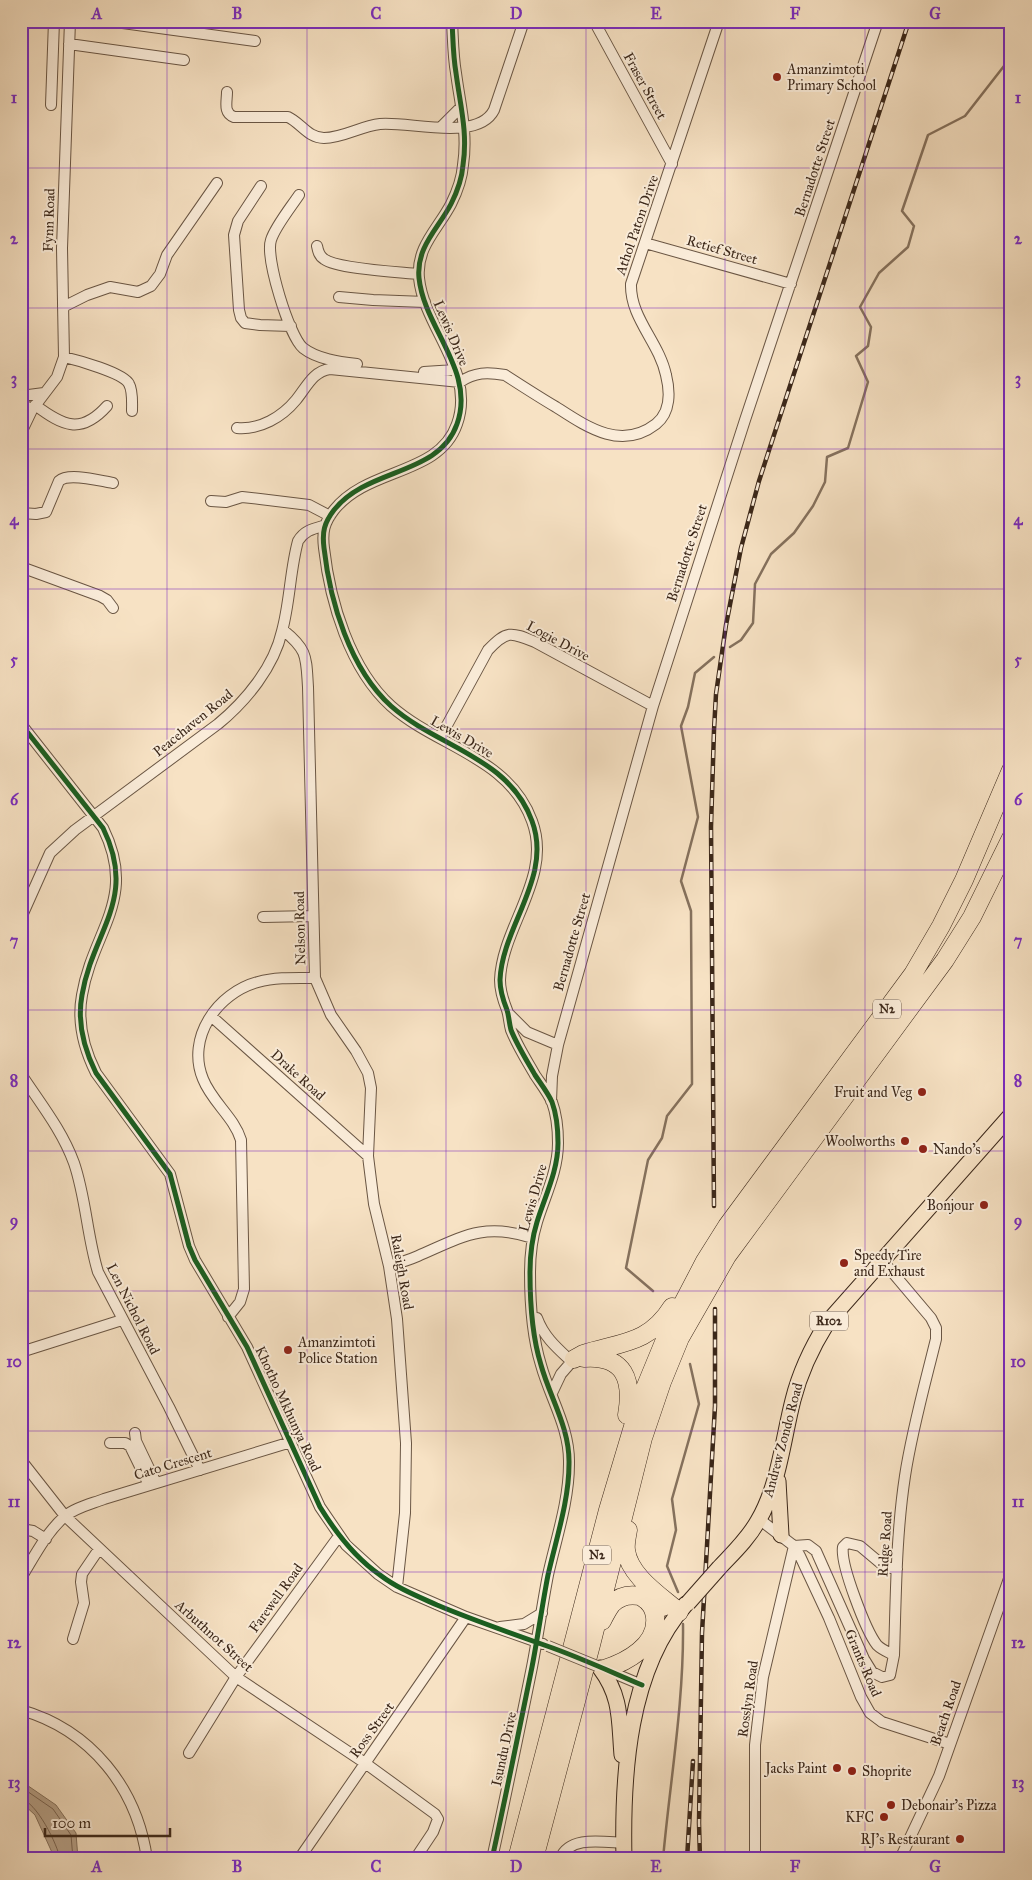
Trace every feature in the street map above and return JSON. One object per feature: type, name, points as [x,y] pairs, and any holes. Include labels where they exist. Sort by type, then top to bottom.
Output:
[{"type":"highway","name":"N2","points":[[517,1859],[617,1478],[643,1393],[669,1330],[716,1243],[770,1166],[913,974],[941,926],[964,880],[1011,770]]},
{"type":"highway","name":"N2","points":[[534,1859],[591,1645],[643,1438],[680,1338],[727,1256],[945,960],[972,916],[1011,838]]},
{"type":"highway","points":[[573,1360],[583,1354],[640,1338],[654,1329],[667,1316],[716,1243]]},
{"type":"highway","points":[[573,1360],[588,1358],[606,1360],[622,1370],[629,1386],[631,1397],[617,1478]]},
{"type":"highway","points":[[655,1402],[626,1540],[626,1551],[632,1566],[640,1576],[678,1614]]},
{"type":"highway","points":[[591,1645],[613,1603],[624,1596],[640,1596],[654,1600],[678,1614]]},
{"type":"highway","points":[[640,1596],[649,1603],[655,1613],[653,1634]]},
{"type":"highway","points":[[600,1668],[620,1663],[636,1654],[653,1634],[678,1614]]},
{"type":"main road","name":"Andrew Zondo Road","points":[[624,1859],[627,1758],[642,1684],[656,1648],[678,1614],[744,1541],[759,1519],[772,1487],[794,1398],[811,1349],[827,1323],[1011,1115]]},
{"type":"main road","points":[[778,1467],[781,1535]]},
{"type":"main road","points":[[600,1668],[614,1689],[619,1705],[625,1784]]},
{"type":"street","points":[[50,106],[54,21]]},
{"type":"street","name":"Fynn Road","points":[[34,408],[56,377],[64,356],[62,248],[70,21]]},
{"type":"street","points":[[108,21],[255,41]]},
{"type":"street","name":"Lewis Drive","points":[[452,21],[455,66],[465,126],[463,168],[458,189],[450,207],[427,240],[419,258],[418,274],[425,302],[460,382],[460,418],[454,432],[436,454],[415,465],[368,483],[352,492],[323,526],[323,545],[335,604],[346,637],[356,660],[370,684],[393,708],[440,738],[478,758],[508,782],[522,799],[530,814],[535,830],[537,844],[532,882],[505,951],[500,979],[502,999],[512,1030],[532,1070],[552,1101],[558,1144],[556,1164],[533,1238],[530,1276],[537,1350],[542,1370],[552,1393],[566,1436],[569,1466],[566,1492],[536,1642]]},
{"type":"street","points":[[228,92],[227,109],[230,116],[234,118],[288,117],[295,120],[313,136],[324,138],[383,124],[441,127],[465,126],[484,121],[491,116],[524,21]]},
{"type":"street","name":"Fraser Street","points":[[594,21],[672,164]]},
{"type":"street","name":"Athol Paton Drive","points":[[460,382],[478,373],[490,372],[505,375],[587,427],[617,436],[636,434],[650,429],[662,420],[668,406],[666,374],[658,351],[634,309],[630,296],[631,284],[719,21]]},
{"type":"street","name":"Bernadotte Street","points":[[552,1101],[552,1076],[558,1045],[653,706],[745,420],[878,21]]},
{"type":"street","points":[[69,44],[184,60]]},
{"type":"street","points":[[441,127],[461,107]]},
{"type":"street","points":[[63,307],[86,295],[110,287],[138,292],[151,286],[160,274],[167,255],[217,184]]},
{"type":"street","points":[[261,186],[238,221],[234,235],[239,310],[241,318],[245,323],[291,326]]},
{"type":"street","points":[[299,195],[271,240],[269,252],[273,273],[291,326],[302,347],[314,354],[333,360],[421,372],[455,370]]},
{"type":"street","name":"Retief Street","points":[[645,243],[791,284]]},
{"type":"street","points":[[317,246],[320,255],[324,259],[337,265],[418,274]]},
{"type":"street","points":[[339,297],[425,302]]},
{"type":"street","points":[[64,356],[86,362],[124,378],[130,386],[132,411]]},
{"type":"street","points":[[237,428],[248,429],[257,427],[274,419],[295,402],[312,379],[324,370],[355,370],[460,382]]},
{"type":"street","points":[[21,396],[44,393]]},
{"type":"street","points":[[21,403],[57,421],[69,424],[91,421],[98,417],[108,406]]},
{"type":"street","points":[[22,432],[34,408]]},
{"type":"street","points":[[21,427],[22,432]]},
{"type":"street","points":[[21,513],[36,514],[46,512],[58,481],[62,478],[75,477],[113,483]]},
{"type":"street","points":[[211,501],[226,502],[242,497],[260,499],[309,506],[330,516]]},
{"type":"street","name":"Peacehaven Road","points":[[94,816],[218,724],[250,693],[272,659],[283,630],[298,541],[302,534],[323,526]]},
{"type":"street","points":[[21,567],[100,596],[107,600],[113,608]]},
{"type":"street","name":"Nelson Road","points":[[228,1317],[240,1302],[244,1289],[242,1154],[238,1129],[209,1092],[201,1073],[198,1056],[200,1038],[211,1016],[231,995],[243,987],[258,982],[283,978],[315,978],[306,662],[304,652],[298,643],[283,630]]},
{"type":"street","name":"Logie Drive","points":[[440,738],[488,650],[507,634],[516,634],[534,642],[653,706]]},
{"type":"street","name":"Khotho Mkhunya Road","points":[[21,724],[94,816],[111,844],[117,880],[112,909],[90,966],[82,995],[80,1014],[85,1046],[96,1072],[170,1174],[189,1246],[206,1280],[247,1346],[320,1507],[339,1536],[361,1560],[398,1587],[466,1617],[548,1646],[642,1684]]},
{"type":"street","points":[[21,918],[50,853],[75,830],[94,816]]},
{"type":"street","points":[[263,917],[313,916]]},
{"type":"street","name":"Raleigh Road","points":[[315,978],[328,1010],[356,1050],[368,1073],[371,1088],[368,1156],[374,1204],[389,1266],[396,1318],[406,1462],[398,1587]]},
{"type":"street","name":"Lewis Drive","points":[[508,1013],[527,1032],[558,1045]]},
{"type":"street","name":"Drake Road","points":[[211,1016],[368,1156]]},
{"type":"street","name":"Len Nichol Road","points":[[21,1074],[60,1134],[74,1163],[96,1265],[122,1320],[169,1407],[200,1470]]},
{"type":"street","points":[[389,1266],[418,1256],[463,1236],[484,1231],[518,1233],[533,1238]]},
{"type":"street","name":"Ridge Road","points":[[794,1546],[808,1546],[816,1551],[864,1659],[872,1672],[882,1677],[890,1675],[894,1655],[899,1531],[905,1476],[917,1415],[936,1339],[936,1328],[931,1318],[882,1260]]},
{"type":"street","points":[[531,1298],[542,1330],[550,1341],[573,1360],[561,1374],[552,1393]]},
{"type":"street","points":[[21,1352],[122,1320]]},
{"type":"street","points":[[135,1433],[136,1441],[153,1484]]},
{"type":"street","points":[[110,1442],[125,1443],[130,1446],[153,1484]]},
{"type":"street","name":"Cato Crescent","points":[[65,1516],[104,1499],[291,1442]]},
{"type":"street","name":"Arbuthnot Street","points":[[21,1460],[65,1516],[236,1677],[365,1763],[437,1816],[438,1819],[433,1832],[414,1859]]},
{"type":"street","points":[[21,1578],[46,1539],[65,1516]]},
{"type":"street","points":[[759,1519],[794,1546]]},
{"type":"street","points":[[21,1529],[33,1531],[46,1539]]},
{"type":"street","name":"Farewell Road","points":[[190,1753],[236,1677],[339,1536]]},
{"type":"street","points":[[894,1655],[880,1648],[870,1634],[842,1555],[843,1547],[847,1543],[860,1546],[882,1565],[897,1569]]},
{"type":"street","name":"Rosslyn Road","points":[[755,1859],[755,1745],[759,1708],[766,1658],[794,1546]]},
{"type":"street","name":"Grants Road","points":[[794,1546],[811,1578],[861,1697],[870,1713],[882,1722],[950,1744]]},
{"type":"street","points":[[73,1639],[84,1604],[80,1579],[99,1549]]},
{"type":"street","points":[[788,1574],[799,1572],[811,1578]]},
{"type":"street","name":"Beach Road","points":[[900,1859],[939,1776],[1011,1574]]},
{"type":"street","points":[[496,1628],[524,1624],[542,1613]]},
{"type":"street","name":"Ross Street","points":[[299,1859],[466,1617]]},
{"type":"street","name":"Isundu Drive","points":[[492,1859],[536,1642]]},
{"type":"street","points":[[21,1710],[46,1720],[76,1737],[90,1748],[116,1777],[135,1809],[147,1859]]},
{"type":"street","points":[[560,1859],[565,1849],[576,1843],[624,1843]]},
{"type":"water","points":[[21,1781],[56,1805],[76,1833],[78,1859],[55,1859],[35,1815],[21,1802]]},
{"type":"waterway","points":[[730,647],[741,640],[753,623],[755,584],[771,554],[794,533],[813,506],[825,482],[827,457],[848,448],[868,382],[856,356],[868,346],[871,327],[860,307],[879,273],[908,247],[914,226],[902,211],[928,135],[965,116],[1011,57]]},
{"type":"waterway","points":[[653,1291],[626,1268],[648,1160],[662,1138],[667,1116],[692,1084],[691,911],[681,881],[698,817],[681,726],[688,707],[695,673],[714,657]]},
{"type":"waterway","points":[[678,1592],[667,1566],[676,1530],[672,1499],[699,1404],[690,1364]]},
{"type":"waterway","points":[[663,1859],[679,1713],[683,1624]]},
{"type":"railway","points":[[714,1206],[711,827],[716,694],[726,625],[741,548],[759,481],[909,21]]},
{"type":"railway","points":[[700,1859],[702,1633],[715,1406],[715,1309]]},
{"type":"railway","points":[[687,1859],[693,1761]]},
{"type":"cycle path","points":[[452,21],[454,60],[465,141],[462,170],[459,185],[451,204],[424,248],[419,267],[419,278],[423,296],[455,368],[460,386],[461,405],[457,424],[448,441],[435,453],[419,463],[365,486],[348,496],[334,510],[324,528],[323,537],[327,569],[337,612],[353,654],[364,673],[391,706],[409,720],[489,767],[507,782],[521,799],[532,821],[537,842],[532,882],[509,940],[503,960],[500,984],[511,1030],[525,1059],[550,1099],[556,1122],[558,1143],[556,1163],[534,1234],[530,1267],[530,1296],[538,1354],[563,1426],[569,1464],[567,1492],[548,1575],[532,1667],[492,1859]]},
{"type":"cycle path","points":[[21,724],[103,828],[113,853],[116,875],[115,895],[110,914],[87,972],[82,995],[81,1025],[88,1054],[96,1073],[170,1174],[189,1246],[195,1260],[247,1347],[326,1517],[346,1544],[362,1560],[400,1588],[451,1611],[571,1655],[642,1685]]},
{"type":"place","name":"Amanzimtoti Primary School","points":[[777,77]]},
{"type":"place","name":"Fruit and Veg","points":[[922,1092]]},
{"type":"place","name":"Woolworths","points":[[905,1141]]},
{"type":"place","name":"Nando's","points":[[923,1149]]},
{"type":"place","name":"Bonjour","points":[[984,1205]]},
{"type":"place","name":"Speedy Tire and Exhaust","points":[[844,1263]]},
{"type":"place","name":"Amanzimtoti Police Station","points":[[288,1350]]},
{"type":"place","name":"Jacks Paint","points":[[837,1768]]},
{"type":"place","name":"Shoprite","points":[[852,1771]]},
{"type":"place","name":"Debonair's Pizza","points":[[891,1805]]},
{"type":"place","name":"KFC","points":[[884,1817]]},
{"type":"place","name":"RJ's Restaurant","points":[[960,1839]]}]
